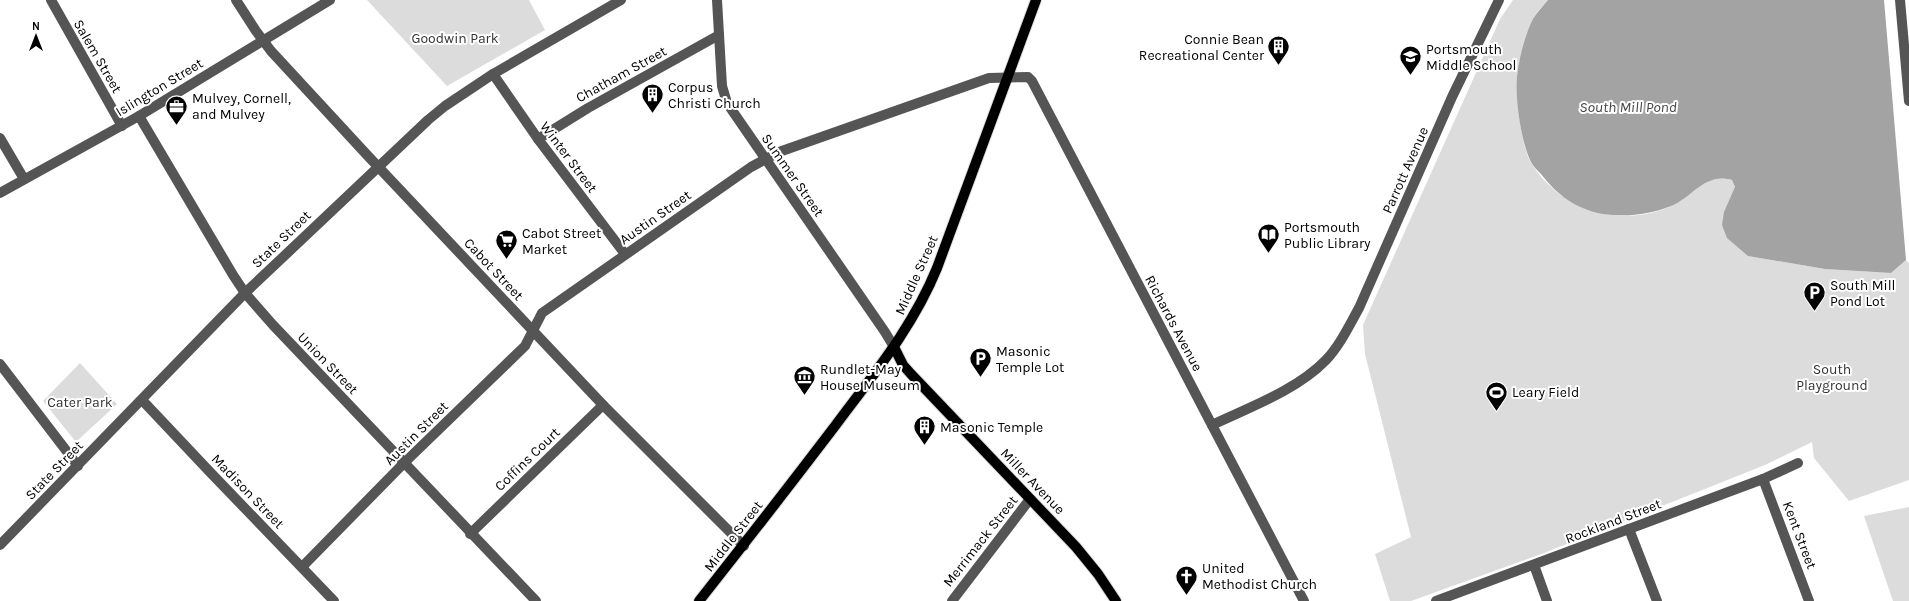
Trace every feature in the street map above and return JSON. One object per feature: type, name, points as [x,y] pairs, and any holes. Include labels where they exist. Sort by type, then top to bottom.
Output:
[{"type":"main road","name":"Middle Street","points":[[699,601],[744,546],[894,348],[912,320],[932,280],[1036,0]]},
{"type":"main road","name":"Miller Avenue","points":[[894,348],[903,365],[911,374],[1087,560],[1116,601]]},
{"type":"street","name":"Salem Street","points":[[50,0],[122,126]]},
{"type":"street","name":"Cabot Street","points":[[236,0],[263,41],[378,166],[603,405],[744,546]]},
{"type":"street","name":"Islington Street","points":[[0,193],[122,126],[330,0]]},
{"type":"street","name":"State Street","points":[[0,545],[245,293],[378,166],[445,106],[494,74],[621,0]]},
{"type":"street","name":"Summer Street","points":[[717,0],[724,96],[731,110],[885,332],[894,348]]},
{"type":"street","name":"Parrott Avenue","points":[[1212,425],[1295,385],[1312,373],[1326,359],[1341,339],[1359,308],[1452,97],[1499,0]]},
{"type":"street","points":[[1900,0],[1909,101]]},
{"type":"street","name":"Chatham Street","points":[[538,139],[588,108],[719,35]]},
{"type":"street","name":"Winter Street","points":[[494,74],[538,139],[625,254]]},
{"type":"street","name":"Richards Avenue","points":[[1007,78],[1028,77],[1032,81],[1304,601]]},
{"type":"street","name":"Austin Street","points":[[302,567],[403,464],[525,346],[542,313],[625,254],[764,159],[779,152],[989,78],[1007,78]]},
{"type":"street","name":"Union Street","points":[[139,116],[232,275],[245,293],[272,325],[403,464],[536,601]]},
{"type":"street","points":[[0,138],[24,179]]},
{"type":"street","points":[[0,364],[78,466]]},
{"type":"street","name":"Madison Street","points":[[142,400],[208,471],[334,601]]},
{"type":"street","name":"Coffins Court","points":[[470,534],[603,405]]},
{"type":"street","name":"Rockland Street","points":[[1436,601],[1763,479],[1798,463]]},
{"type":"street","name":"Kent Street","points":[[1763,479],[1809,601]]},
{"type":"street","name":"Merrimack Street","points":[[952,601],[1030,499]]},
{"type":"street","points":[[1629,529],[1657,601]]},
{"type":"street","points":[[1534,565],[1547,601]]},
{"type":"green space","name":"Goodwin Park","points":[[367,0],[529,0],[545,30],[447,86]]},
{"type":"green space","name":"South Playground","points":[[1513,0],[1548,0],[1534,18],[1521,58],[1517,78],[1517,97],[1524,144],[1530,161],[1552,188],[1570,201],[1591,210],[1611,215],[1629,216],[1648,214],[1665,209],[1681,201],[1708,182],[1723,178],[1732,180],[1735,187],[1748,256],[1825,269],[1891,273],[1906,260],[1909,263],[1909,480],[1849,501],[1814,458],[1812,442],[1765,465],[1544,553],[1411,601],[1390,601],[1375,554],[1411,537],[1365,354],[1363,325],[1500,19]]},
{"type":"green space","name":"Cater Park","points":[[80,363],[117,404],[76,442],[43,401]]},
{"type":"green space","points":[[1909,507],[1909,601],[1893,601],[1864,516]]},
{"type":"water","name":"South Mill Pond","points":[[1548,0],[1884,0],[1906,260],[1891,273],[1825,269],[1748,256],[1727,238],[1722,225],[1724,212],[1735,187],[1732,180],[1723,178],[1714,179],[1707,182],[1671,206],[1637,214],[1620,215],[1593,212],[1576,205],[1561,195],[1531,162],[1521,131],[1518,108],[1517,77],[1519,62],[1527,32],[1538,11]]},
{"type":"place","name":"Connie Bean Recreational Center","points":[[1279,66]]},
{"type":"place","name":"Portsmouth Middle School","points":[[1410,76]]},
{"type":"place","name":"Corpus Christi Church","points":[[653,114]]},
{"type":"place","name":"Mulvey, Cornell, and Mulvey","points":[[176,126]]},
{"type":"place","name":"Portsmouth Public Library","points":[[1269,254]]},
{"type":"place","name":"Cabot Street Market","points":[[507,260]]},
{"type":"place","name":"South Mill Pond Lot","points":[[1815,312]]},
{"type":"place","name":"Masonic Temple Lot","points":[[980,378]]},
{"type":"place","name":"Rundlet-May House Museum","points":[[804,396]]},
{"type":"place","name":"Leary Field","points":[[1497,412]]},
{"type":"place","name":"Masonic Temple","points":[[925,446]]},
{"type":"place","name":"United Methodist Church","points":[[1186,596]]}]
